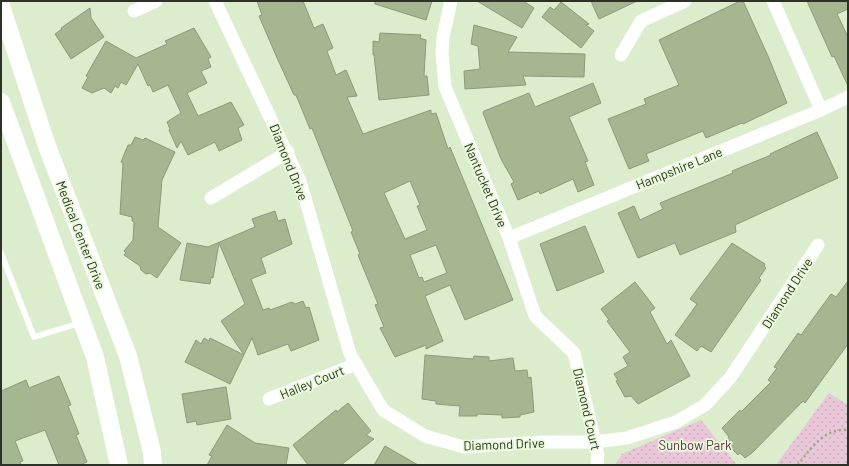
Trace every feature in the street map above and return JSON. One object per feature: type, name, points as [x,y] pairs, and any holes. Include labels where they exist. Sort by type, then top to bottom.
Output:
[{"type":"main road","name":"Medical Center Drive","points":[[1,6],[47,146],[128,356],[152,452],[153,465]]},
{"type":"main road","points":[[1,102],[95,357],[119,465]]},
{"type":"street","points":[[134,11],[156,1]]},
{"type":"street","name":"Diamond Drive","points":[[215,1],[288,152],[300,181],[350,354],[384,410],[425,436],[464,447],[542,442],[594,442],[627,438],[676,422],[705,405],[730,378],[818,245]]},
{"type":"street","name":"Nantucket Drive","points":[[451,1],[443,37],[442,59],[444,87],[508,238],[536,316],[574,353]]},
{"type":"street","points":[[620,55],[642,21],[685,1]]},
{"type":"street","points":[[773,1],[820,110]]},
{"type":"street","name":"Hampshire Lane","points":[[508,238],[820,110],[848,97]]},
{"type":"street","points":[[211,198],[288,152]]},
{"type":"street","name":"Diamond Court","points":[[574,353],[598,455],[597,465]]},
{"type":"street","name":"Halley Court","points":[[269,400],[356,364]]},
{"type":"lane","points":[[1,253],[34,337],[82,322]]},
{"type":"path","points":[[798,465],[816,442],[832,432],[848,430]]},
{"type":"green space","points":[[829,393],[848,405],[848,465],[776,465]]},
{"type":"green space","name":"Sunbow Park","points":[[701,420],[737,465],[615,465],[622,454]]},
{"type":"building","points":[[257,1],[303,1],[314,28],[323,24],[333,48],[327,51],[336,75],[346,70],[357,96],[347,97],[363,134],[431,110],[431,114],[436,113],[448,149],[450,147],[513,300],[465,320],[450,285],[425,296],[443,341],[426,349],[426,345],[395,357],[380,328],[384,327],[375,305],[378,304],[358,255],[360,254],[351,232],[353,231],[312,128],[310,129],[296,95],[294,95],[259,16],[262,15]],"holes":[[[410,181],[420,205],[417,206],[427,230],[405,239],[384,193]],[[436,245],[447,273],[424,282],[422,277],[419,278],[410,255]]]},
{"type":"building","points":[[375,1],[432,1],[426,20],[375,4]]},
{"type":"building","points":[[477,1],[523,1],[534,8],[522,28]]},
{"type":"building","points":[[591,1],[637,1],[599,19]]},
{"type":"building","points":[[740,1],[743,1],[787,103],[743,124],[742,123],[706,138],[703,131],[646,154],[649,161],[629,169],[608,119],[646,104],[644,99],[679,85],[659,40]]},
{"type":"building","points":[[807,1],[848,1],[848,9],[837,14],[848,37],[848,86],[834,56],[832,57]]},
{"type":"building","points":[[561,2],[589,24],[586,25],[594,31],[581,48],[542,17],[550,7],[554,10]]},
{"type":"building","points":[[90,8],[91,18],[104,37],[71,59],[55,34],[62,29],[61,28]]},
{"type":"building","points":[[474,25],[517,37],[508,52],[585,54],[584,77],[523,76],[526,85],[465,89],[464,71],[480,69],[478,46],[471,44]]},
{"type":"building","points":[[194,28],[211,57],[208,59],[211,67],[201,71],[207,83],[187,93],[198,116],[231,102],[244,125],[238,128],[242,140],[219,151],[215,142],[188,155],[181,141],[177,148],[169,130],[170,129],[167,122],[181,113],[168,85],[153,92],[150,85],[148,86],[138,64],[126,85],[121,82],[118,88],[115,86],[111,93],[104,88],[92,93],[82,88],[88,77],[86,76],[106,41],[136,58],[167,44],[165,41]]},
{"type":"building","points":[[380,33],[421,35],[420,38],[426,40],[424,76],[427,76],[429,95],[379,100],[373,55],[373,41],[379,42]]},
{"type":"building","points":[[593,83],[601,103],[569,117],[588,161],[585,162],[594,185],[578,192],[573,179],[540,194],[539,191],[518,200],[511,184],[514,182],[501,159],[483,113],[484,111],[529,93],[535,107]]},
{"type":"building","points":[[817,132],[838,178],[735,225],[736,232],[680,255],[675,243],[638,258],[618,213],[634,206],[640,220],[663,209],[660,203],[733,173],[732,171],[771,155],[770,154]]},
{"type":"building","points":[[135,137],[143,140],[145,138],[175,152],[162,180],[158,227],[181,243],[157,278],[150,273],[146,274],[141,270],[140,266],[124,255],[126,253],[124,251],[133,240],[134,222],[132,221],[132,217],[120,214],[123,163],[121,162],[128,145],[131,145]]},
{"type":"building","points":[[275,211],[278,221],[285,219],[292,244],[261,258],[266,273],[251,279],[263,310],[269,308],[270,310],[292,302],[295,304],[303,301],[306,308],[309,307],[319,340],[291,351],[288,344],[258,355],[252,338],[244,355],[221,321],[245,304],[219,243],[213,278],[211,277],[210,284],[180,280],[187,243],[208,247],[255,227],[252,219]]},
{"type":"building","points":[[585,226],[604,272],[557,291],[540,244]]},
{"type":"building","points":[[732,243],[765,264],[764,266],[766,268],[759,278],[761,280],[711,352],[701,346],[697,351],[675,335],[697,304],[690,299]]},
{"type":"building","points":[[848,281],[848,344],[805,403],[803,401],[752,453],[745,458],[740,453],[738,455],[725,442],[729,437],[722,428],[740,410],[741,412],[771,382],[768,380],[777,368],[774,367],[798,333],[801,335],[831,294],[836,297]]},
{"type":"building","points":[[635,282],[655,308],[650,312],[667,344],[671,340],[690,376],[638,404],[631,396],[625,397],[616,381],[618,380],[614,374],[628,366],[623,357],[630,352],[607,321],[609,320],[601,309]]},
{"type":"building","points":[[204,338],[209,341],[210,338],[244,355],[230,384],[185,362],[196,340],[201,344]]},
{"type":"building","points":[[425,355],[473,359],[474,356],[489,357],[489,361],[513,358],[515,371],[527,370],[528,378],[531,377],[534,412],[520,415],[520,417],[502,418],[502,415],[477,414],[477,416],[459,416],[460,406],[436,404],[436,401],[422,399]]},
{"type":"building","points":[[59,376],[71,405],[68,406],[79,434],[76,435],[87,462],[80,465],[59,465],[45,430],[15,441],[23,461],[20,462],[21,465],[1,465],[1,391],[26,380],[29,388]]},
{"type":"building","points":[[226,387],[231,419],[197,425],[196,421],[187,423],[182,394]]},
{"type":"building","points":[[348,403],[371,431],[366,435],[374,439],[341,465],[308,465],[293,445],[336,410],[337,412]]},
{"type":"building","points":[[227,425],[255,443],[289,448],[286,465],[207,465],[212,456],[209,455]]},
{"type":"building","points":[[385,446],[418,465],[374,465]]}]
